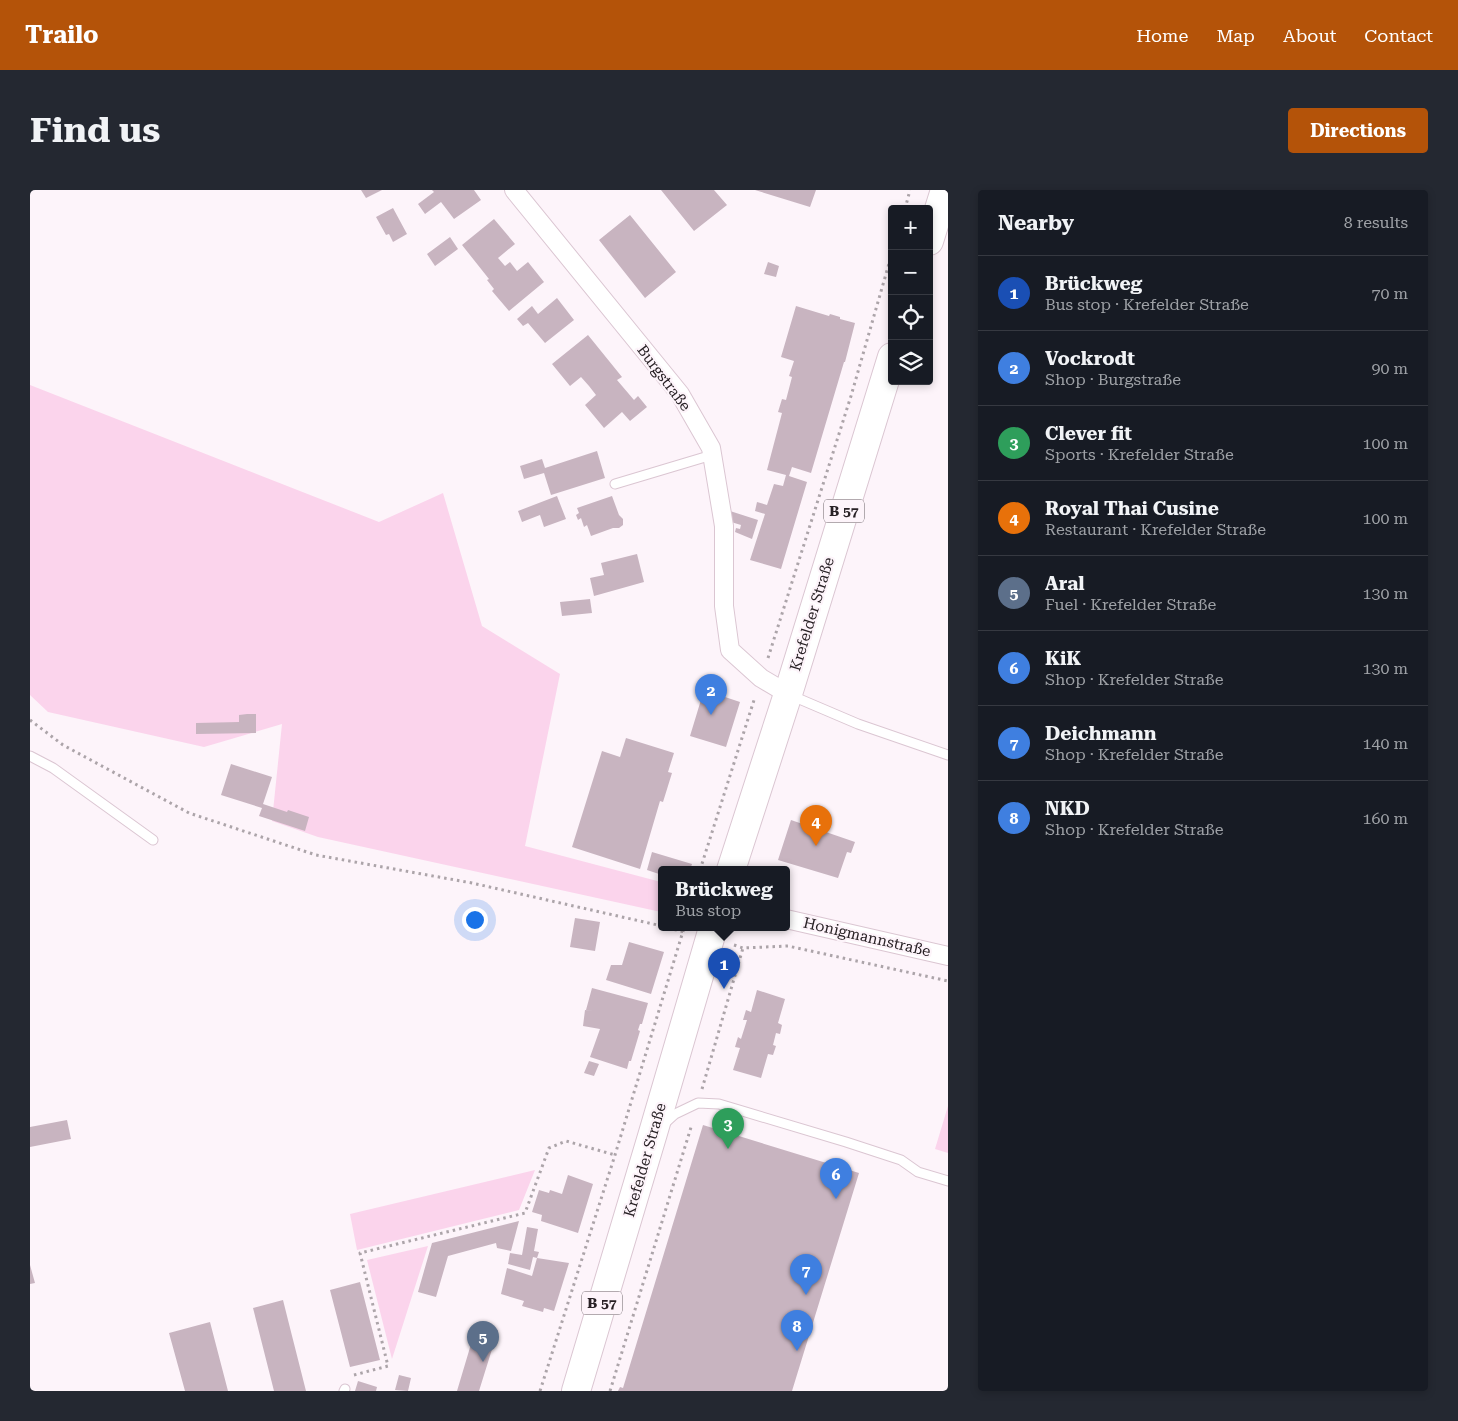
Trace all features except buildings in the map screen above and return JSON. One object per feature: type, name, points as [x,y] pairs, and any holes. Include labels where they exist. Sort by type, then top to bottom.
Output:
[{"type":"main road","points":[[933,228],[945,190]]},
{"type":"main road","name":"Krefelder Straße","points":[[732,866],[788,694],[888,370]]},
{"type":"main road","name":"Krefelder Straße","points":[[576,1391],[654,1133],[712,931]]},
{"type":"street","name":"Burgstraße","points":[[514,190],[680,394],[711,448],[724,526],[724,606],[730,650],[761,678],[788,694]]},
{"type":"street","name":"Honigmannstraße","points":[[790,919],[948,956]]},
{"type":"lane","points":[[615,484],[712,455]]},
{"type":"lane","points":[[788,694],[858,724],[948,755]]},
{"type":"lane","points":[[30,756],[54,768],[153,840]]},
{"type":"lane","points":[[654,1133],[676,1114],[698,1103],[719,1104],[901,1160],[918,1172],[948,1181]]},
{"type":"path","points":[[906,205],[910,190]]},
{"type":"path","points":[[701,866],[848,406],[888,267]]},
{"type":"path","points":[[30,720],[63,745],[189,813],[316,855],[472,883],[658,925]]},
{"type":"path","points":[[540,1391],[615,1155],[682,931]]},
{"type":"path","points":[[610,1391],[743,948],[788,946],[948,981]]},
{"type":"path","points":[[344,1390],[350,1376],[388,1366],[360,1253],[525,1213],[549,1148],[566,1141],[615,1155]]},
{"type":"shaded area","points":[[30,385],[379,522],[443,493],[482,626],[560,674],[525,846],[658,881],[658,911],[318,837],[272,821],[282,724],[204,747],[48,712],[30,695]]},
{"type":"shaded area","points":[[948,1106],[948,1153],[935,1149]]},
{"type":"shaded area","points":[[535,1170],[519,1210],[357,1250],[350,1214]]},
{"type":"shaded area","points":[[428,1246],[392,1359],[367,1260]]},
{"type":"place","name":"Vockrodt","points":[[711,715]]},
{"type":"place","name":"Royal Thai Cusine","points":[[816,846]]},
{"type":"place","name":"Brückweg","points":[[724,989]]},
{"type":"place","name":"Clever fit","points":[[728,1149]]},
{"type":"place","name":"KiK","points":[[836,1199]]},
{"type":"place","name":"Deichmann","points":[[806,1295]]},
{"type":"place","name":"NKD","points":[[797,1351]]},
{"type":"place","name":"Aral","points":[[483,1362]]}]
